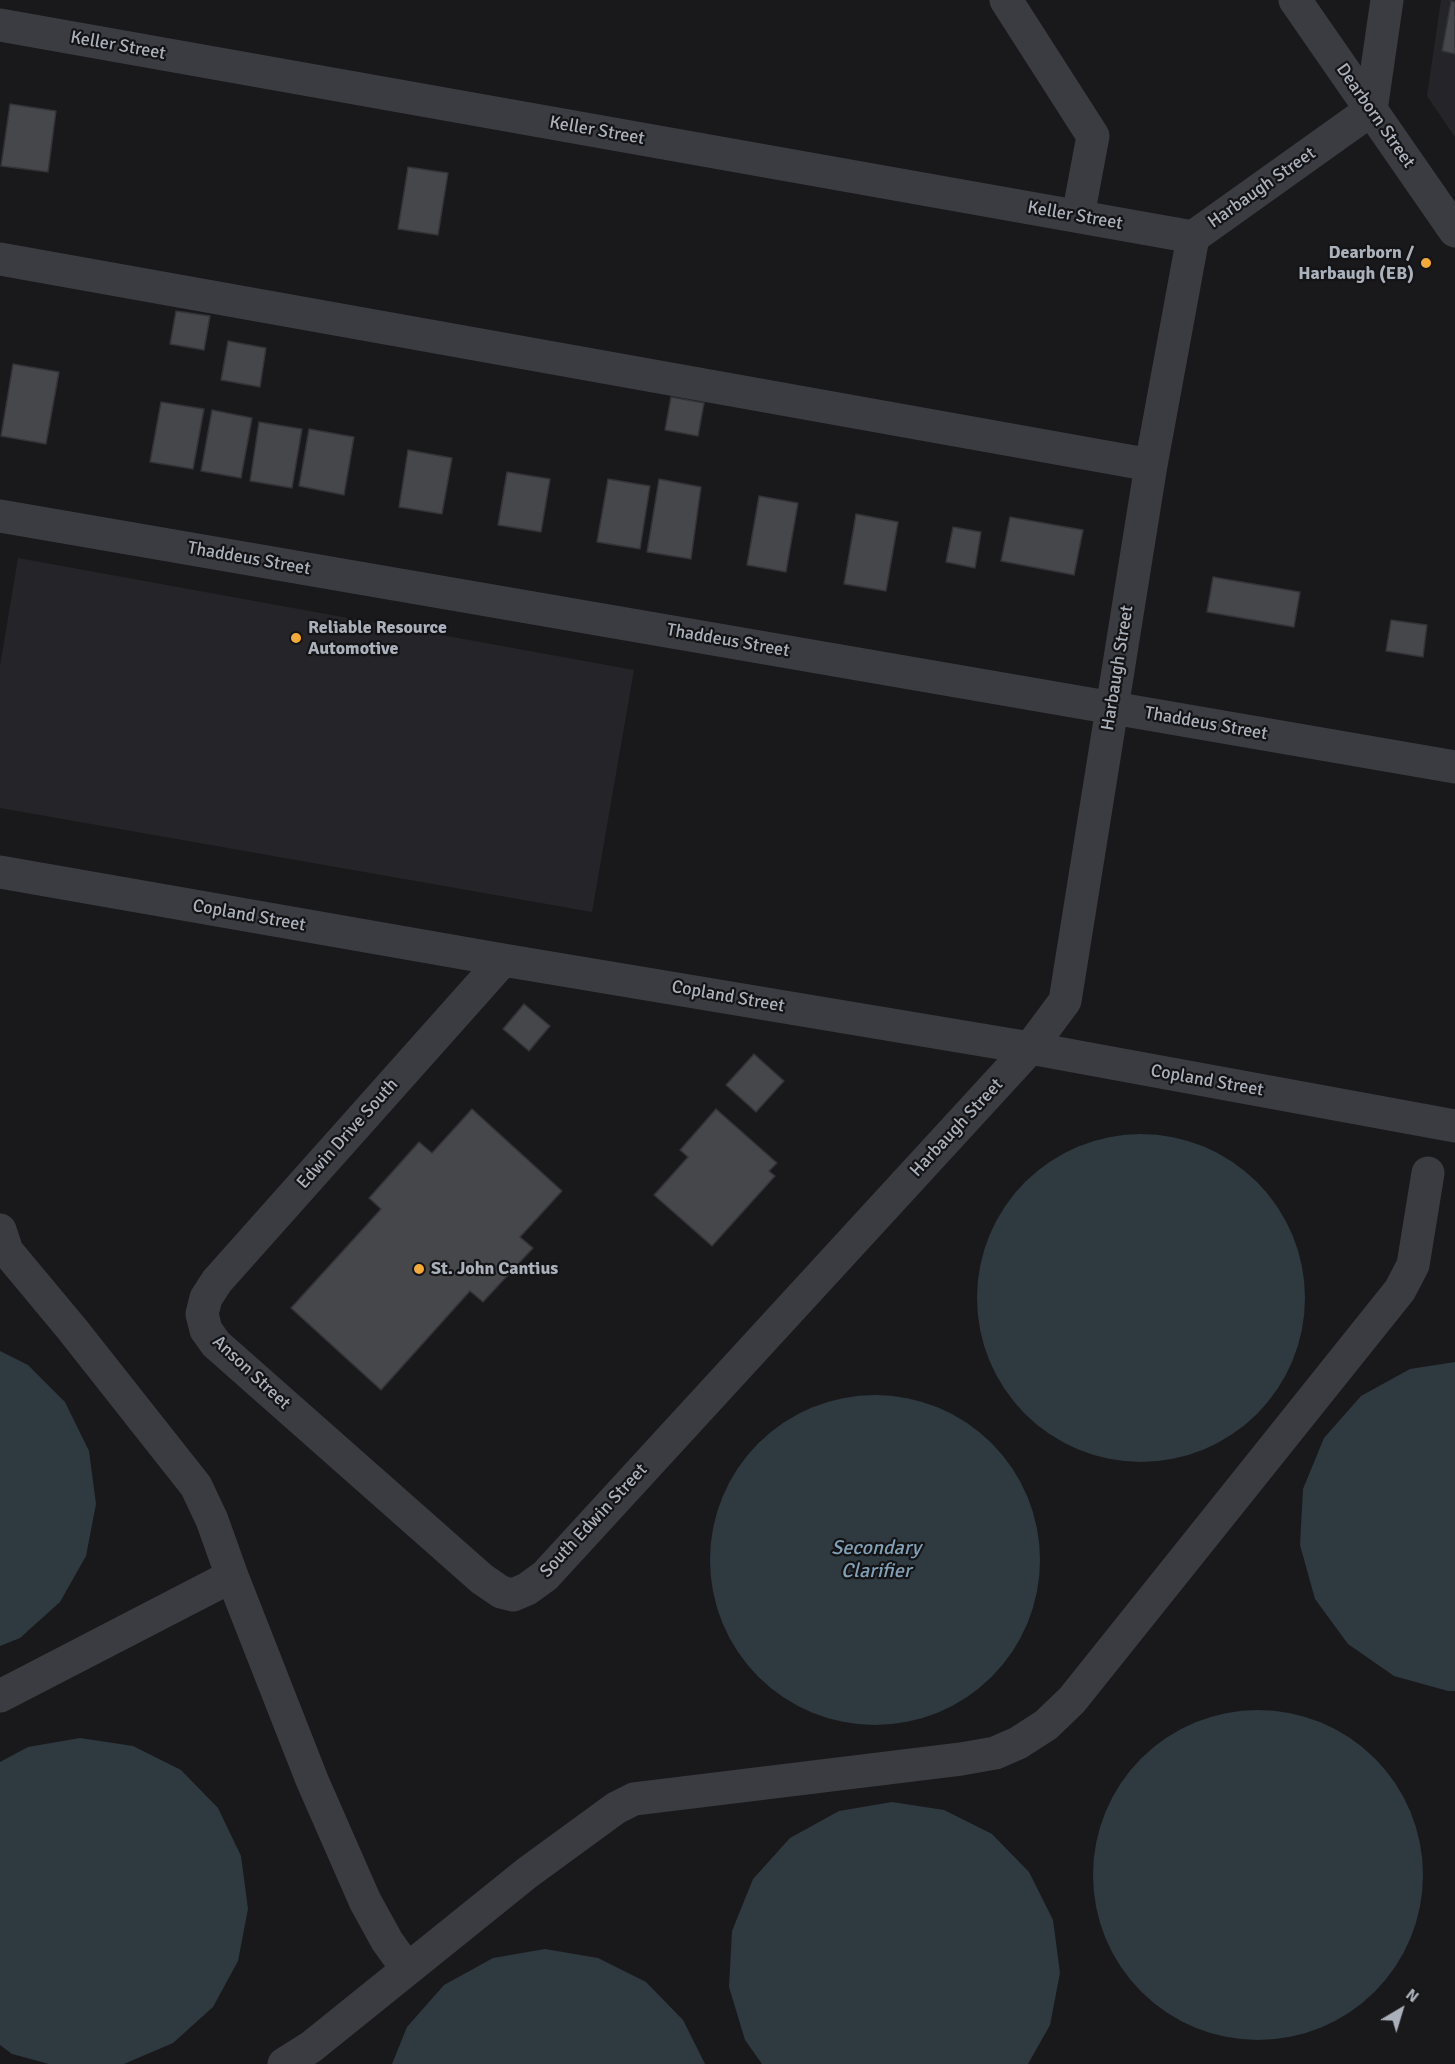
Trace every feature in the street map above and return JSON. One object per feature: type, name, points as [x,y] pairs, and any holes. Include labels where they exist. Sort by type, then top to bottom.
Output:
[{"type":"street","points":[[1006,0],[1093,136],[1078,216]]},
{"type":"street","name":"Dearborn Street","points":[[1294,0],[1455,231]]},
{"type":"street","points":[[1371,110],[1387,0]]},
{"type":"street","name":"Keller Street","points":[[0,25],[1193,237]]},
{"type":"street","name":"Harbaugh Street","points":[[778,1322],[1030,1048],[1065,1001],[1151,465],[1193,237],[1371,110]]},
{"type":"street","points":[[0,259],[1151,465]]},
{"type":"street","name":"Thaddeus Street","points":[[0,516],[1455,767]]},
{"type":"street","name":"Copland Street","points":[[0,872],[503,960],[1030,1048],[1455,1126]]},
{"type":"street","name":"Edwin Drive South","points":[[202,1314],[206,1298],[217,1281],[503,960]]},
{"type":"street","points":[[285,2064],[311,2048],[527,1873],[616,1808],[634,1799],[995,1753],[1018,1743],[1046,1725],[1072,1700],[1400,1290],[1413,1265],[1428,1173]]},
{"type":"street","points":[[2,1245],[196,1486],[212,1520],[312,1780],[360,1891],[387,1941],[407,1969]]},
{"type":"street","name":"Anson Street","points":[[202,1314],[206,1330],[216,1344],[308,1425]]},
{"type":"street","name":"South Edwin Street","points":[[308,1425],[482,1579],[501,1592],[513,1594],[527,1589],[545,1576],[778,1322]]},
{"type":"street","points":[[0,1696],[232,1576]]},
{"type":"shaded area","points":[[1441,0],[1455,0],[1455,137],[1427,96]]},
{"type":"shaded area","points":[[18,558],[634,670],[592,912],[0,808],[0,666]]},
{"type":"water","points":[[1125,1134],[1157,1134],[1189,1141],[1219,1153],[1245,1171],[1268,1194],[1286,1220],[1293,1235],[1302,1266],[1305,1298],[1302,1330],[1286,1376],[1268,1402],[1245,1425],[1219,1443],[1189,1455],[1157,1462],[1125,1462],[1093,1455],[1063,1443],[1037,1425],[1014,1402],[996,1376],[984,1346],[977,1314],[977,1282],[984,1250],[996,1220],[1014,1194],[1037,1171],[1063,1153],[1093,1141]]},
{"type":"water","points":[[0,1351],[28,1365],[65,1402],[89,1451],[96,1504],[86,1556],[60,1602],[20,1638],[0,1646]]},
{"type":"water","points":[[1455,1362],[1455,1691],[1448,1691],[1394,1676],[1348,1644],[1315,1599],[1300,1545],[1303,1489],[1324,1438],[1361,1396],[1410,1369]]},
{"type":"water","name":"Secondary Clarifier","points":[[875,1395],[923,1402],[938,1408],[966,1423],[991,1444],[1012,1469],[1027,1497],[1033,1512],[1040,1560],[1033,1608],[1027,1623],[1012,1651],[991,1676],[966,1697],[938,1712],[923,1718],[875,1725],[827,1718],[812,1712],[784,1697],[759,1676],[738,1651],[723,1623],[717,1608],[710,1560],[717,1512],[723,1497],[738,1469],[759,1444],[784,1423],[812,1408],[827,1402]]},
{"type":"water","points":[[1258,1710],[1290,1714],[1321,1723],[1349,1738],[1374,1759],[1395,1784],[1410,1812],[1419,1843],[1423,1875],[1419,1907],[1410,1938],[1395,1966],[1374,1991],[1349,2012],[1321,2027],[1290,2036],[1258,2040],[1226,2036],[1195,2027],[1167,2012],[1142,1991],[1121,1966],[1106,1938],[1097,1907],[1093,1875],[1097,1843],[1106,1812],[1121,1784],[1142,1759],[1167,1738],[1195,1723],[1226,1714]]},
{"type":"water","points":[[80,1738],[133,1746],[181,1770],[218,1808],[241,1856],[248,1909],[238,1961],[213,2007],[173,2043],[124,2064],[49,2064],[12,2054],[0,2045],[0,1762],[28,1747]]},
{"type":"water","points":[[892,1802],[944,1810],[992,1834],[1029,1872],[1053,1920],[1060,1973],[1050,2025],[1028,2064],[762,2064],[745,2040],[729,1987],[732,1931],[753,1879],[790,1838],[839,1811]]},
{"type":"water","points":[[545,1949],[598,1958],[646,1982],[683,2020],[705,2064],[392,2064],[407,2027],[444,1985],[493,1958]]},
{"type":"building","points":[[1451,1],[1455,2],[1455,54],[1442,51]]},
{"type":"building","points":[[10,104],[56,111],[48,172],[1,166]]},
{"type":"building","points":[[408,167],[448,173],[438,235],[398,229]]},
{"type":"building","points":[[176,311],[210,316],[204,350],[170,344]]},
{"type":"building","points":[[228,341],[266,348],[260,387],[221,380]]},
{"type":"building","points":[[13,364],[59,372],[46,444],[1,436]]},
{"type":"building","points":[[671,397],[704,403],[698,436],[665,430]]},
{"type":"building","points":[[161,402],[204,409],[193,469],[150,462]]},
{"type":"building","points":[[212,410],[252,418],[241,478],[201,471]]},
{"type":"building","points":[[259,422],[302,429],[292,488],[250,481]]},
{"type":"building","points":[[309,429],[354,437],[344,495],[299,486]]},
{"type":"building","points":[[408,450],[452,458],[442,514],[399,507]]},
{"type":"building","points":[[507,472],[550,479],[541,532],[498,525]]},
{"type":"building","points":[[608,479],[650,486],[640,549],[597,542]]},
{"type":"building","points":[[659,479],[701,487],[691,559],[647,552]]},
{"type":"building","points":[[759,496],[798,503],[786,572],[747,565]]},
{"type":"building","points":[[856,514],[898,522],[886,591],[844,584]]},
{"type":"building","points":[[1010,517],[1083,530],[1074,575],[1001,561]]},
{"type":"building","points":[[953,527],[981,532],[975,568],[946,562]]},
{"type":"building","points":[[1213,577],[1300,592],[1294,627],[1207,612]]},
{"type":"building","points":[[1391,620],[1427,625],[1423,657],[1386,651]]},
{"type":"building","points":[[524,1004],[550,1026],[529,1051],[503,1029]]},
{"type":"building","points":[[754,1054],[784,1081],[756,1112],[726,1085]]},
{"type":"building","name":"St. John Cantius","points":[[472,1109],[562,1191],[520,1237],[533,1248],[483,1302],[470,1291],[381,1390],[291,1308],[381,1209],[369,1198],[419,1142],[432,1153]]},
{"type":"building","points":[[716,1109],[777,1163],[769,1171],[775,1176],[712,1246],[654,1195],[688,1157],[680,1150]]},
{"type":"place","name":"Dearborn / Harbaugh (EB)","points":[[1426,263]]},
{"type":"place","name":"Reliable Resource Automotive","points":[[296,638]]},
{"type":"place","name":"St. John Cantius","points":[[419,1269]]}]
